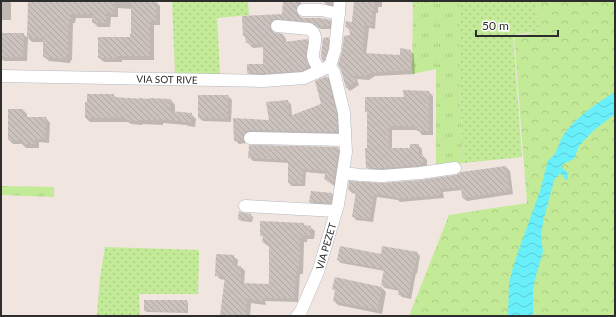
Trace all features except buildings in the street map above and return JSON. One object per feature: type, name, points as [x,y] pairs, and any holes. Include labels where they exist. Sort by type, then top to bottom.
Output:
[{"type":"street","points":[[325,68],[334,50],[340,1]]},
{"type":"street","points":[[303,10],[321,10],[339,14]]},
{"type":"street","name":"VIA PEZET","points":[[277,26],[309,29],[313,31],[315,37],[313,58],[325,68],[334,72],[344,113],[346,152],[338,205],[318,272],[301,311],[297,316]]},
{"type":"street","name":"VIA SOT RIVE","points":[[1,76],[263,81],[304,78],[325,68]]},
{"type":"street","points":[[250,138],[345,140]]},
{"type":"street","points":[[343,173],[382,176],[455,168]]},
{"type":"street","points":[[245,206],[336,210]]},
{"type":"green space","points":[[172,1],[248,1],[249,15],[217,18],[220,74],[175,73]]},
{"type":"green space","points":[[412,1],[450,1],[413,7]]},
{"type":"green space","points":[[450,1],[486,1],[460,88],[463,163],[436,167],[436,69],[412,74],[413,7]]},
{"type":"green space","points":[[459,1],[536,1],[539,31],[513,35],[522,157],[463,163]]},
{"type":"green space","points":[[536,1],[615,1],[615,316],[409,316],[449,215],[527,203],[514,37],[539,31]]},
{"type":"green space","points":[[1,186],[54,187],[54,197],[1,195]]},
{"type":"green space","points":[[105,247],[199,250],[198,294],[139,294],[140,316],[97,316],[100,278]]},
{"type":"water","points":[[615,92],[615,114],[593,131],[579,146],[574,159],[563,164],[561,167],[567,172],[568,179],[565,180],[563,175],[560,174],[555,178],[541,234],[543,252],[535,279],[533,292],[533,316],[508,316],[509,283],[512,271],[540,191],[548,160],[553,156],[564,134],[569,128],[581,116]]}]
